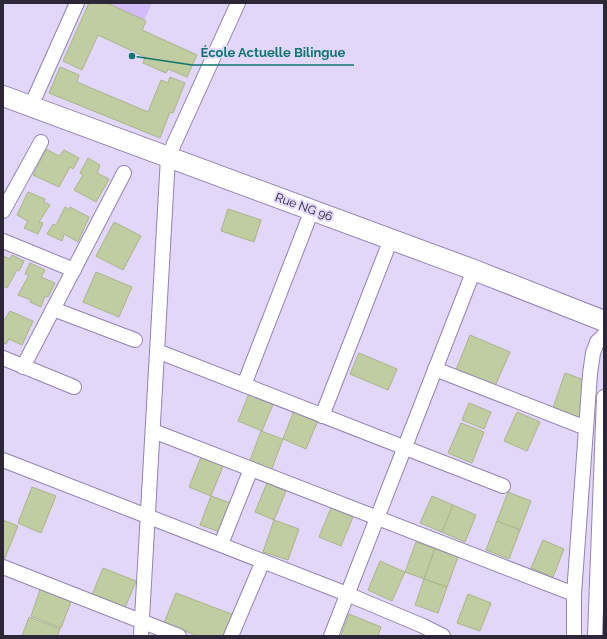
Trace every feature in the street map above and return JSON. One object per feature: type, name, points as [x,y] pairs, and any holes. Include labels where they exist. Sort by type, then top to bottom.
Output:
[{"type":"street","points":[[31,106],[77,3]]},
{"type":"street","points":[[141,636],[168,157],[238,3]]},
{"type":"street","name":"Rue NG 96","points":[[3,96],[474,270],[604,321]]},
{"type":"street","points":[[3,211],[41,142]]},
{"type":"street","points":[[23,367],[124,173]]},
{"type":"street","points":[[244,385],[312,210]]},
{"type":"street","points":[[322,416],[391,239]]},
{"type":"street","points":[[3,241],[74,270]]},
{"type":"street","points":[[331,636],[474,270]]},
{"type":"street","points":[[53,309],[135,340]]},
{"type":"street","points":[[574,636],[575,588],[590,374],[593,353],[597,342],[604,335]]},
{"type":"street","points":[[157,351],[503,486]]},
{"type":"street","points":[[3,358],[74,387]]},
{"type":"street","points":[[436,369],[586,428]]},
{"type":"street","points":[[595,636],[600,578],[604,397]]},
{"type":"street","points":[[153,431],[377,518],[575,588],[600,578]]},
{"type":"street","points":[[3,460],[347,594],[421,631],[443,636]]},
{"type":"street","points":[[221,544],[251,469]]},
{"type":"street","points":[[231,636],[263,561]]},
{"type":"street","points":[[3,567],[179,636]]},
{"type":"shaded area","points":[[107,3],[152,3],[144,20]]},
{"type":"building","points":[[89,3],[107,3],[144,20],[146,21],[142,30],[197,55],[187,77],[168,69],[166,73],[143,63],[145,57],[98,35],[82,70],[63,61]]},
{"type":"building","points":[[60,67],[79,75],[77,82],[148,112],[161,80],[168,83],[170,77],[185,83],[173,113],[170,112],[160,138],[49,93]]},
{"type":"building","points":[[46,149],[59,156],[64,150],[79,158],[73,169],[70,167],[59,187],[33,175]]},
{"type":"building","points":[[88,158],[100,165],[97,173],[109,179],[96,202],[74,190],[83,175],[80,173]]},
{"type":"building","points":[[28,192],[45,199],[44,202],[50,205],[39,222],[43,223],[38,234],[24,228],[28,221],[17,215]]},
{"type":"building","points":[[65,207],[69,210],[70,207],[89,217],[78,242],[64,234],[62,241],[47,234],[53,224],[56,225]]},
{"type":"building","points":[[228,209],[261,220],[254,242],[221,231]]},
{"type":"building","points":[[114,222],[141,236],[123,270],[96,256]]},
{"type":"building","points":[[12,255],[24,261],[7,288],[3,286],[3,256],[10,259]]},
{"type":"building","points":[[30,263],[45,270],[41,277],[55,283],[48,297],[45,296],[41,307],[30,302],[31,300],[18,295],[29,275],[25,274]]},
{"type":"building","points":[[96,272],[132,287],[119,317],[83,302]]},
{"type":"building","points":[[10,311],[33,321],[22,345],[9,339],[6,344],[3,343],[3,322]]},
{"type":"building","points":[[470,335],[510,352],[495,386],[456,370]]},
{"type":"building","points":[[359,353],[397,369],[388,390],[350,374]]},
{"type":"building","points":[[565,373],[584,380],[583,422],[552,411]]},
{"type":"building","points":[[250,391],[274,402],[262,431],[238,421]]},
{"type":"building","points":[[469,403],[491,412],[484,429],[462,420]]},
{"type":"building","points":[[295,408],[319,418],[306,449],[283,439]]},
{"type":"building","points":[[517,412],[540,422],[527,451],[504,441]]},
{"type":"building","points":[[461,423],[484,432],[472,463],[448,453]]},
{"type":"building","points":[[261,431],[283,439],[271,471],[249,463]]},
{"type":"building","points":[[201,457],[223,466],[211,496],[189,487]]},
{"type":"building","points":[[267,483],[286,491],[274,520],[255,512]]},
{"type":"building","points":[[32,487],[56,496],[41,533],[18,523]]},
{"type":"building","points":[[508,492],[531,501],[520,530],[497,521]]},
{"type":"building","points":[[211,496],[233,504],[223,533],[200,525]]},
{"type":"building","points":[[432,496],[453,505],[442,532],[420,523]]},
{"type":"building","points":[[453,505],[476,515],[465,542],[442,532]]},
{"type":"building","points":[[331,508],[353,517],[341,546],[319,537]]},
{"type":"building","points":[[3,520],[18,526],[4,560],[3,559]]},
{"type":"building","points":[[274,520],[299,529],[288,560],[263,552]]},
{"type":"building","points":[[497,521],[520,530],[509,559],[486,550]]},
{"type":"building","points":[[543,540],[564,549],[553,577],[531,568]]},
{"type":"building","points":[[416,542],[435,549],[424,579],[405,572]]},
{"type":"building","points":[[435,549],[458,557],[447,587],[424,579]]},
{"type":"building","points":[[380,561],[405,572],[392,601],[368,590]]},
{"type":"building","points":[[103,568],[136,581],[125,608],[92,595]]},
{"type":"building","points":[[424,579],[447,587],[438,613],[415,605]]},
{"type":"building","points":[[41,587],[72,599],[61,628],[31,616]]},
{"type":"building","points":[[176,593],[234,615],[225,636],[198,636],[164,623]]},
{"type":"building","points":[[468,594],[491,603],[480,631],[457,623]]},
{"type":"building","points":[[349,614],[381,627],[378,636],[341,636]]},
{"type":"building","points":[[29,617],[60,629],[57,636],[22,636]]},
{"type":"place","name":"École Actuelle Bilingue","points":[[132,56]]}]
